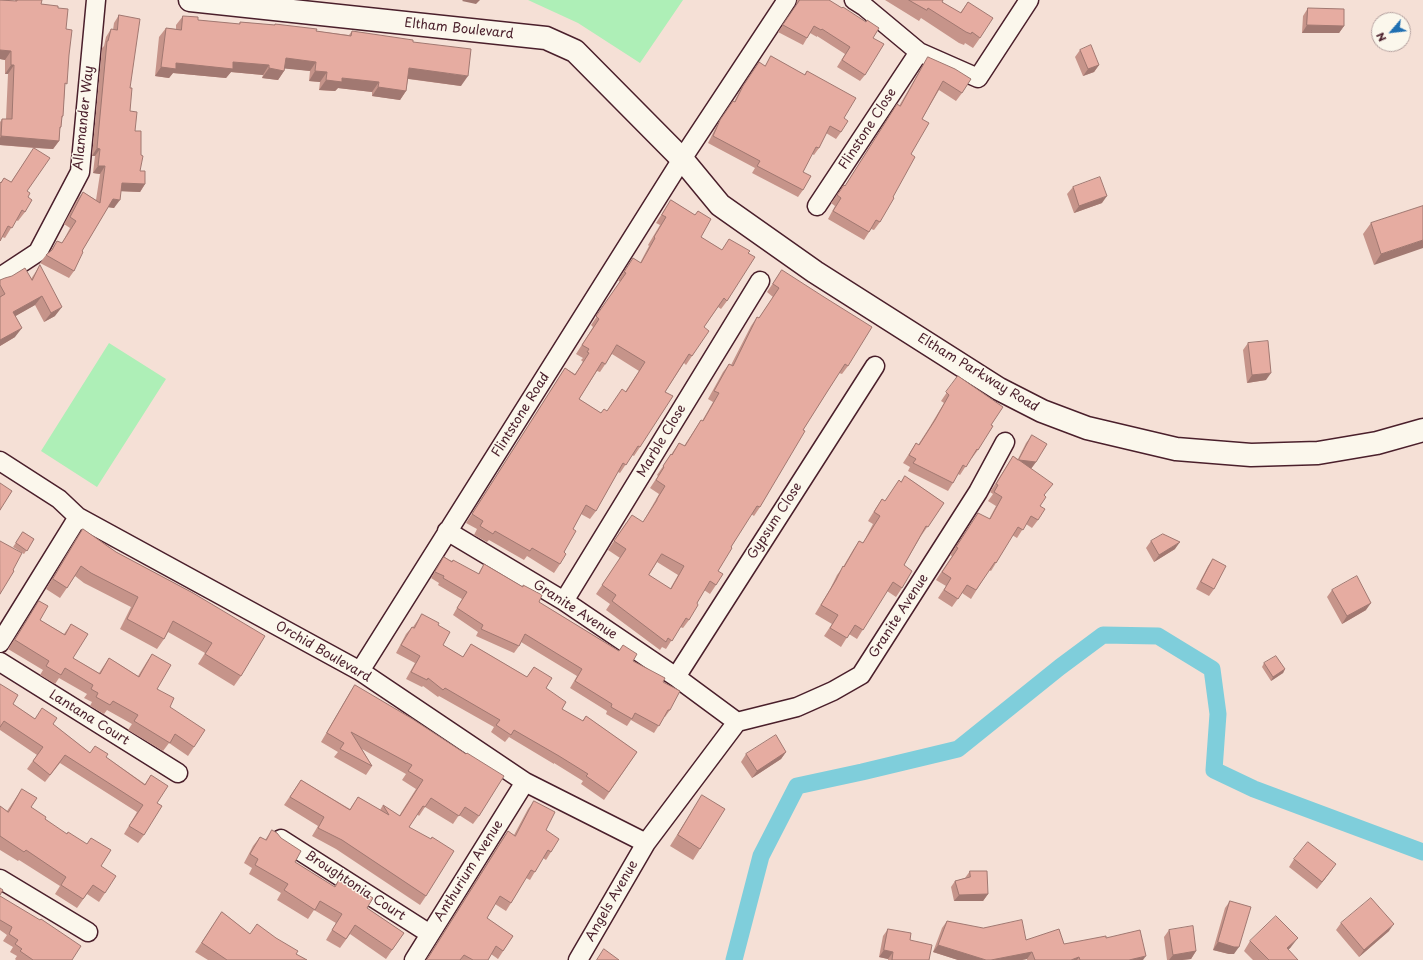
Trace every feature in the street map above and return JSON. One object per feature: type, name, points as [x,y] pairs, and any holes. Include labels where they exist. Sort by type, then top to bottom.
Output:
[{"type":"street","name":"Allamander Way","points":[[0,277],[38,252],[80,172],[96,0]]},
{"type":"street","name":"Eltham Boulevard","points":[[202,0],[546,38],[575,51],[682,159]]},
{"type":"street","name":"Flintstone Road","points":[[360,671],[682,159],[787,0]]},
{"type":"street","points":[[863,2],[919,52],[978,78],[1029,0]]},
{"type":"street","name":"Flinstone Close","points":[[817,206],[919,52]]},
{"type":"street","name":"Eltham Parkway Road","points":[[682,159],[720,205],[815,272],[992,384],[1042,411],[1087,428],[1176,449],[1251,456],[1318,453],[1377,443],[1423,430]]},
{"type":"street","name":"Marble Close","points":[[564,601],[760,281]]},
{"type":"street","name":"Gypsum Close","points":[[676,677],[875,366]]},
{"type":"street","name":"Granite Avenue","points":[[447,531],[564,601],[676,677],[737,722],[797,707],[833,691],[861,675],[978,492],[1005,442]]},
{"type":"street","name":"Orchid Boulevard","points":[[0,462],[59,499],[78,517],[360,671],[525,782],[646,843]]},
{"type":"street","points":[[1,638],[78,517]]},
{"type":"street","name":"Lantana Court","points":[[0,662],[178,773]]},
{"type":"street","points":[[646,843],[737,722]]},
{"type":"street","name":"Anthurium Avenue","points":[[414,960],[525,782]]},
{"type":"street","name":"Broughtonia Court","points":[[280,838],[430,934]]},
{"type":"street","name":"Angels Avenue","points":[[578,960],[646,843]]},
{"type":"street","points":[[0,879],[88,932]]},
{"type":"green space","points":[[528,0],[683,0],[640,63],[578,23]]},
{"type":"green space","points":[[109,343],[166,379],[97,487],[41,451]]},
{"type":"building","points":[[0,0],[42,0],[41,4],[68,9],[66,29],[72,30],[67,84],[65,83],[63,116],[60,127],[59,141],[1,136],[2,119],[12,119],[14,65],[11,65],[11,51],[0,50]]},
{"type":"building","points":[[800,0],[829,0],[879,28],[873,38],[884,44],[865,75],[842,60],[850,47],[822,29],[821,30],[814,26],[807,38],[783,25]]},
{"type":"building","points":[[909,0],[943,0],[942,2],[961,13],[968,2],[993,18],[980,38],[972,32],[971,34],[966,32],[928,8],[927,10]]},
{"type":"building","points":[[1308,8],[1344,9],[1344,26],[1307,25]]},
{"type":"building","points":[[119,15],[140,19],[130,88],[132,88],[130,111],[137,112],[135,131],[141,131],[141,155],[143,156],[140,171],[145,171],[145,184],[122,183],[120,200],[113,199],[82,251],[83,252],[74,271],[46,255],[52,250],[57,241],[62,243],[76,221],[70,217],[83,192],[100,203],[105,166],[98,166],[100,149],[97,148],[107,41],[111,29],[117,30]]},
{"type":"building","points":[[183,16],[198,17],[198,20],[240,24],[240,22],[275,24],[317,29],[316,31],[351,36],[352,31],[413,40],[413,42],[471,49],[468,76],[409,68],[406,91],[378,87],[379,82],[342,78],[342,82],[326,80],[327,72],[315,71],[316,62],[286,58],[284,71],[269,68],[269,65],[233,62],[233,69],[176,63],[176,69],[161,67],[166,28],[181,30]]},
{"type":"building","points":[[1091,45],[1099,65],[1088,69],[1080,50]]},
{"type":"building","points":[[771,56],[805,75],[807,71],[856,98],[844,118],[848,121],[841,132],[830,126],[819,148],[816,147],[803,172],[811,176],[803,190],[757,166],[760,161],[713,136],[720,120],[733,101],[735,102],[743,86],[759,62],[765,66]]},
{"type":"building","points":[[928,57],[955,69],[971,79],[962,93],[943,81],[922,119],[929,123],[911,154],[915,157],[880,222],[876,220],[869,232],[833,211],[841,198],[837,195],[844,185],[845,186],[897,104],[900,106]]},
{"type":"building","points":[[34,148],[50,158],[27,191],[30,193],[28,197],[32,200],[25,212],[22,210],[12,228],[8,226],[0,241],[0,182],[1,183],[4,178],[11,182]]},
{"type":"building","points":[[1100,177],[1107,196],[1079,206],[1073,187]]},
{"type":"building","points":[[671,200],[695,215],[698,211],[711,219],[701,237],[722,250],[729,239],[750,251],[748,253],[755,257],[727,301],[724,298],[704,327],[709,331],[692,356],[689,354],[665,392],[673,396],[640,447],[638,446],[626,465],[623,463],[596,511],[586,505],[573,529],[576,531],[564,552],[566,554],[560,564],[532,548],[530,551],[495,531],[493,534],[480,526],[483,521],[472,514],[565,368],[575,375],[589,353],[587,352],[589,349],[582,345],[599,319],[596,316],[626,273],[624,272],[633,258],[641,263],[666,217],[662,215]],"holes":[[[617,345],[645,362],[626,392],[622,389],[607,411],[604,409],[601,413],[579,399],[602,362],[605,364]]]},
{"type":"building","points":[[1423,206],[1423,240],[1381,254],[1371,223]]},
{"type":"building","points":[[40,265],[62,307],[51,313],[42,296],[13,312],[22,328],[0,340],[0,297],[5,294],[0,285],[0,280],[12,276],[25,268],[32,280]]},
{"type":"building","points":[[782,270],[872,327],[848,366],[845,364],[803,430],[805,431],[760,507],[757,506],[731,547],[732,548],[718,571],[723,574],[716,585],[710,581],[689,620],[686,618],[672,641],[668,638],[666,642],[612,601],[616,595],[602,585],[626,549],[614,541],[632,515],[643,522],[657,500],[665,486],[656,480],[664,467],[663,466],[679,443],[685,446],[701,420],[703,421],[719,393],[714,391],[729,364],[733,366],[757,317],[759,318],[779,288],[773,284]],"holes":[[[662,554],[684,566],[671,589],[649,575]]]},
{"type":"building","points":[[1268,341],[1271,373],[1252,375],[1248,343]]},
{"type":"building","points":[[958,376],[1003,407],[991,425],[993,426],[978,450],[977,449],[966,467],[963,465],[953,483],[913,463],[916,459],[909,455],[916,443],[919,445],[935,420],[949,395],[946,392]]},
{"type":"building","points":[[1032,435],[1047,444],[1036,462],[1019,460],[1053,484],[1044,495],[1046,497],[1040,506],[1045,509],[1038,520],[1031,516],[1023,530],[1018,527],[996,563],[995,562],[976,590],[967,585],[958,599],[944,590],[951,578],[942,572],[978,513],[990,519],[1002,497],[994,492],[998,485],[996,484],[1013,456],[1018,460]]},
{"type":"building","points":[[905,476],[944,503],[928,527],[926,526],[904,565],[912,571],[902,588],[893,582],[863,630],[855,625],[847,638],[830,628],[838,615],[821,605],[859,541],[863,543],[880,516],[874,512],[882,499],[885,501],[899,480],[901,482]]},
{"type":"building","points":[[0,483],[12,491],[0,510]]},
{"type":"building","points":[[83,529],[116,552],[193,593],[265,636],[241,676],[205,654],[212,643],[173,621],[164,639],[127,619],[138,597],[91,573],[81,566],[67,588],[53,579]]},
{"type":"building","points":[[23,532],[34,539],[27,551],[16,543]]},
{"type":"building","points":[[1163,534],[1180,542],[1159,555],[1151,541]]},
{"type":"building","points":[[0,541],[22,553],[13,570],[14,571],[0,594]]},
{"type":"building","points":[[444,557],[452,562],[453,560],[479,574],[484,564],[523,587],[523,585],[542,595],[539,602],[619,651],[623,645],[637,654],[633,661],[665,678],[663,682],[680,691],[670,710],[668,710],[659,726],[635,713],[632,719],[611,707],[612,704],[575,681],[582,669],[525,634],[519,646],[481,629],[483,625],[457,608],[467,592],[443,578],[444,576],[435,572]]},
{"type":"building","points":[[1213,559],[1226,566],[1214,589],[1201,582]]},
{"type":"building","points":[[1357,576],[1371,603],[1347,616],[1332,590]]},
{"type":"building","points":[[39,601],[48,606],[40,620],[65,635],[71,624],[88,634],[73,658],[100,674],[109,658],[139,677],[152,654],[171,665],[157,689],[174,698],[170,707],[205,730],[194,747],[175,734],[170,743],[134,721],[138,715],[113,701],[110,705],[96,697],[98,693],[91,689],[93,685],[65,668],[61,675],[46,666],[49,661],[15,640]]},
{"type":"building","points":[[422,614],[439,623],[438,625],[450,632],[443,645],[463,657],[471,644],[527,677],[534,667],[552,678],[546,688],[566,702],[562,709],[583,721],[586,716],[637,752],[609,792],[586,776],[588,774],[559,756],[514,730],[511,735],[496,725],[500,720],[445,688],[443,690],[428,678],[427,680],[411,672],[420,656],[401,645],[412,627],[414,628]]},
{"type":"building","points":[[1276,656],[1285,669],[1273,677],[1264,663]]},
{"type":"building","points":[[0,684],[18,695],[13,704],[35,719],[42,708],[57,718],[53,724],[90,753],[95,746],[108,754],[106,757],[145,785],[151,775],[168,786],[157,803],[162,806],[144,835],[129,826],[143,805],[65,755],[50,775],[33,761],[43,747],[4,721],[0,727]]},
{"type":"building","points":[[355,685],[504,776],[479,816],[465,807],[459,816],[431,798],[425,807],[423,806],[409,827],[431,839],[432,837],[454,851],[426,896],[342,840],[318,828],[324,817],[290,797],[301,780],[350,810],[358,797],[389,815],[383,805],[400,816],[423,780],[408,771],[412,765],[351,732],[372,766],[340,749],[344,743],[327,733]]},
{"type":"building","points":[[776,735],[786,752],[757,771],[746,754]]},
{"type":"building","points":[[22,789],[37,798],[31,807],[46,817],[45,819],[67,834],[68,832],[87,844],[91,838],[111,850],[101,866],[116,876],[105,893],[93,885],[83,899],[61,885],[66,877],[26,850],[24,852],[0,836],[0,806],[8,812]]},
{"type":"building","points":[[702,795],[725,809],[700,849],[678,835]]},
{"type":"building","points":[[534,801],[555,812],[546,830],[559,839],[551,852],[548,850],[535,872],[531,870],[511,903],[500,896],[487,918],[513,936],[503,951],[496,946],[488,960],[473,960],[464,955],[460,960],[426,960],[508,831],[515,836]]},
{"type":"building","points":[[272,830],[281,838],[301,851],[295,862],[335,887],[340,878],[373,898],[367,908],[404,933],[392,950],[355,925],[346,939],[332,930],[342,914],[320,901],[315,910],[284,890],[288,884],[255,865],[258,859],[250,854],[260,837],[266,840]]},
{"type":"building","points":[[1308,842],[1336,864],[1322,882],[1294,859]]},
{"type":"building","points":[[970,871],[987,871],[988,894],[959,895],[955,881],[970,877]]},
{"type":"building","points":[[0,888],[3,890],[0,895]]},
{"type":"building","points":[[0,896],[40,920],[41,919],[81,946],[72,960],[33,960],[20,951],[22,949],[15,944],[18,940],[9,934],[12,927],[0,920]]},
{"type":"building","points":[[1371,898],[1394,924],[1364,950],[1341,923]]},
{"type":"building","points":[[1230,901],[1251,907],[1239,947],[1218,942]]},
{"type":"building","points":[[222,912],[250,934],[257,924],[276,938],[298,951],[296,954],[307,960],[227,960],[202,943]]},
{"type":"building","points":[[1276,916],[1298,938],[1287,948],[1298,960],[1269,960],[1250,941]]},
{"type":"building","points":[[1022,920],[1026,940],[1059,929],[1064,944],[1106,936],[1106,938],[1140,930],[1146,956],[1129,960],[1080,960],[1079,957],[1071,960],[1035,960],[1032,952],[986,960],[938,945],[947,921],[983,928]]},
{"type":"building","points":[[1193,926],[1196,951],[1173,955],[1169,930]]},
{"type":"building","points":[[888,929],[911,933],[910,940],[932,945],[929,960],[892,960],[893,952],[884,950]]},
{"type":"building","points":[[604,949],[619,960],[597,960]]},
{"type":"waterway","points":[[734,960],[761,856],[797,786],[958,749],[1060,667],[1103,635],[1158,636],[1212,669],[1218,714],[1214,770],[1254,789],[1423,852]]}]
